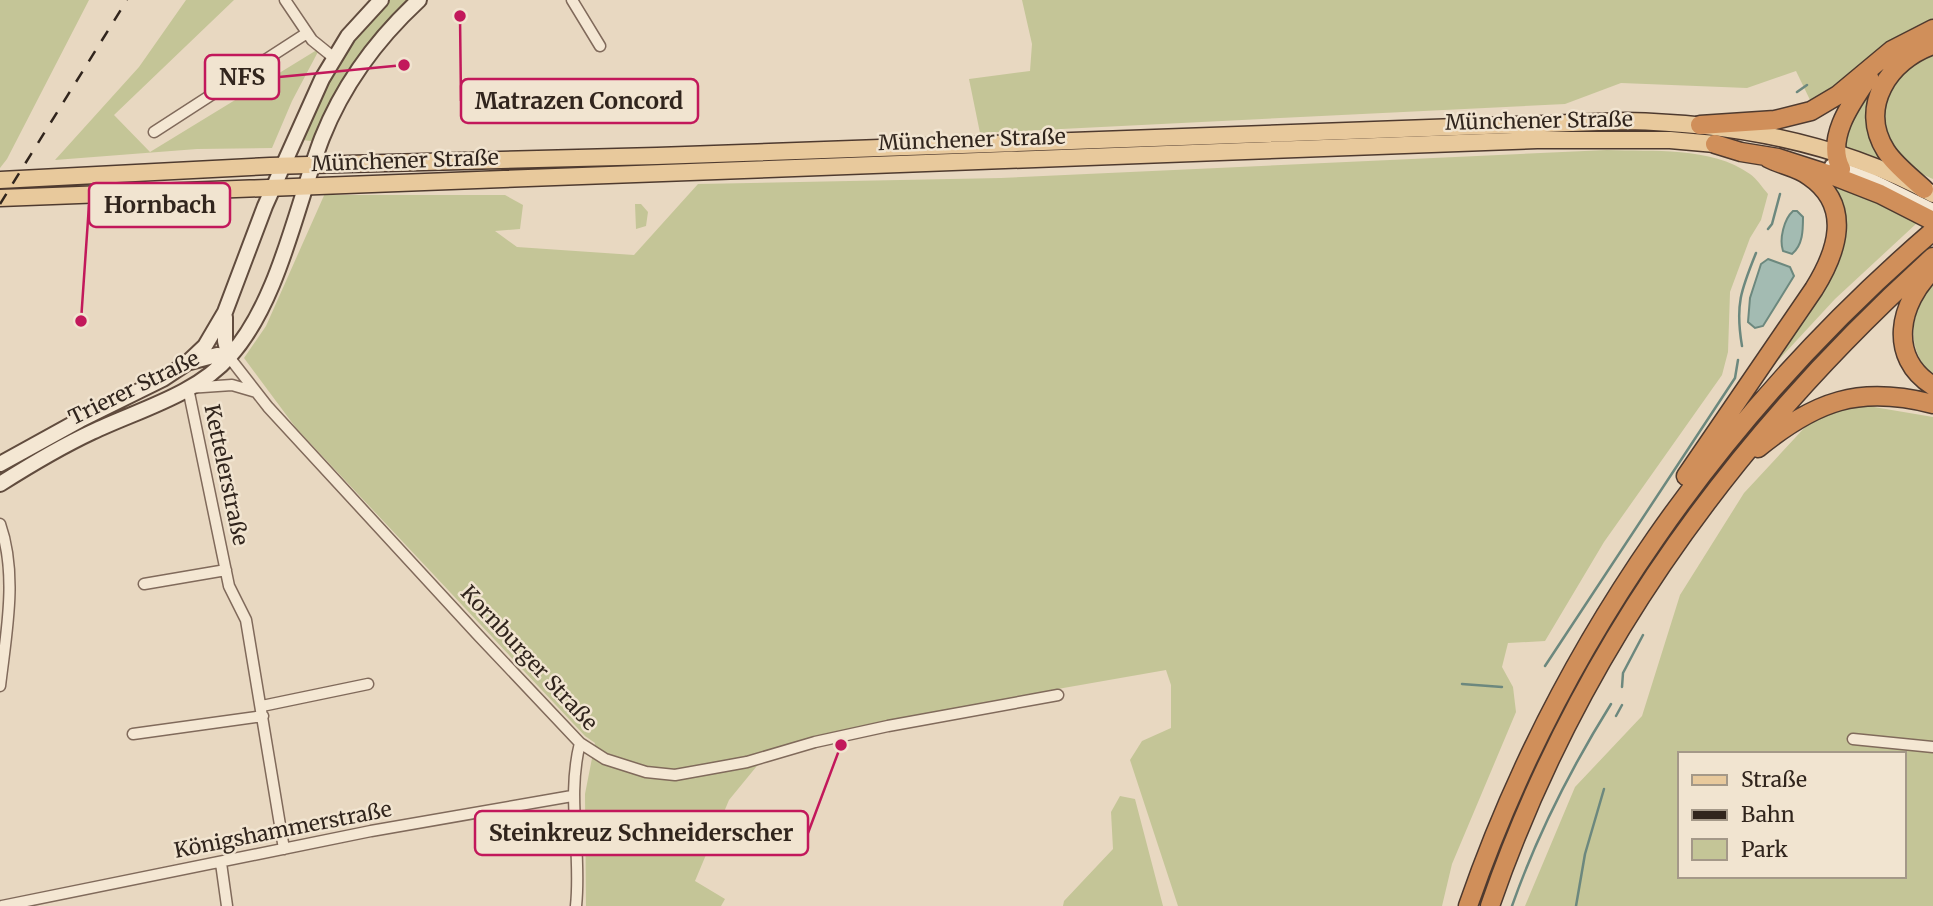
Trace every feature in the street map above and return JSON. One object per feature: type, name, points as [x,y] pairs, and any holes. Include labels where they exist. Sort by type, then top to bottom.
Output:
[{"type":"highway","points":[[1715,144],[1772,141],[1811,111],[1838,95],[1883,57],[1909,40],[1933,29]]},
{"type":"highway","points":[[1928,206],[1884,148],[1875,111],[1880,89],[1887,77],[1909,56],[1933,45]]},
{"type":"highway","points":[[1841,169],[1835,152],[1838,135],[1849,107],[1883,57]]},
{"type":"highway","points":[[1700,125],[1772,141],[1798,158],[1866,188],[1928,206]]},
{"type":"highway","points":[[1644,554],[1676,491],[1814,289],[1831,259],[1837,235],[1834,208],[1820,185],[1807,175],[1798,158]]},
{"type":"highway","points":[[1468,906],[1514,790],[1565,684],[1608,609],[1644,554],[1699,477],[1769,391],[1858,299],[1933,231]]},
{"type":"highway","points":[[1490,906],[1536,788],[1585,690],[1658,569],[1728,473],[1768,424],[1833,352],[1933,257]]},
{"type":"highway","points":[[1933,270],[1910,299],[1903,327],[1905,347],[1910,360],[1933,386]]},
{"type":"highway","points":[[1728,473],[1794,420],[1832,403],[1878,396],[1933,404]]},
{"type":"main road","name":"Trierer Straße","points":[[0,464],[70,425],[163,379],[187,363],[205,346],[225,312],[273,187],[313,96],[333,57],[352,30],[381,0]]},
{"type":"main road","name":"Trierer Straße","points":[[0,484],[71,443],[188,388],[214,372],[229,357],[252,327],[262,305],[328,125],[357,73],[384,36],[419,0]]},
{"type":"main road","name":"Münchener Straße","points":[[0,180],[283,166],[718,154],[1522,123],[1625,121],[1700,125]]},
{"type":"main road","name":"Münchener Straße","points":[[0,198],[1537,140],[1648,139],[1715,144]]},
{"type":"main road","points":[[1798,158],[1835,152],[1877,167],[1928,206]]},
{"type":"main road","points":[[1798,158],[1841,169],[1928,206]]},
{"type":"main road","points":[[187,363],[217,355],[229,357],[225,341],[225,312]]},
{"type":"main road","points":[[127,415],[138,400],[130,396]]},
{"type":"street","points":[[285,0],[317,45],[333,57]]},
{"type":"street","points":[[572,0],[600,46]]},
{"type":"street","points":[[154,132],[307,33]]},
{"type":"street","name":"Kornburger Straße","points":[[229,357],[257,392],[580,743],[605,759],[626,768],[675,775],[747,762],[888,726],[1058,695]]},
{"type":"street","points":[[188,388],[232,385],[257,392]]},
{"type":"street","name":"Kettelerstraße","points":[[188,388],[229,586],[246,620],[284,849]]},
{"type":"street","points":[[0,524],[8,556],[9,575],[0,686]]},
{"type":"street","name":"Kettelerstraße","points":[[144,584],[226,570]]},
{"type":"street","points":[[133,734],[262,711],[368,684]]},
{"type":"street","points":[[1853,739],[1933,747]]},
{"type":"street","points":[[576,906],[578,865],[572,796],[580,743]]},
{"type":"street","name":"Königshammerstraße","points":[[2,906],[371,831],[572,796]]},
{"type":"street","points":[[221,863],[227,906]]},
{"type":"green space","points":[[0,0],[89,0],[0,168]]},
{"type":"green space","points":[[186,0],[234,0],[114,115],[150,152],[320,48],[292,101],[272,148],[197,149],[55,160],[139,67]]},
{"type":"green space","points":[[389,0],[415,0],[317,142],[303,140],[326,84],[361,26]]},
{"type":"green space","points":[[1022,0],[1933,0],[1933,22],[1899,40],[1811,102],[1796,71],[1747,88],[1621,83],[1565,104],[980,133],[969,79],[1030,71],[1032,44]]},
{"type":"green space","points":[[1933,53],[1933,179],[1904,163],[1892,147],[1885,131],[1883,116],[1892,86],[1903,73]]},
{"type":"green space","points":[[1878,78],[1884,163],[1846,149],[1843,145],[1856,113]]},
{"type":"green space","points":[[1607,150],[1681,152],[1718,159],[1750,174],[1768,194],[1761,220],[1750,238],[1730,292],[1728,352],[1722,375],[1604,542],[1545,641],[1508,643],[1502,667],[1513,687],[1516,712],[1452,864],[1442,906],[1178,906],[1130,760],[1142,741],[1171,728],[1171,685],[1166,670],[1052,690],[770,750],[729,800],[695,881],[725,899],[721,906],[586,906],[585,794],[595,743],[585,736],[296,428],[244,358],[266,326],[326,191],[335,195],[505,195],[523,205],[520,229],[495,231],[517,247],[634,255],[698,184],[1001,178]]},
{"type":"green space","points":[[1823,181],[1860,193],[1917,223],[1835,299],[1771,368],[1827,285],[1843,249],[1844,225]]},
{"type":"green space","points":[[635,204],[641,204],[648,212],[646,226],[636,229]]},
{"type":"green space","points":[[1933,283],[1933,377],[1918,354],[1913,330],[1919,306]]},
{"type":"green space","points":[[1868,406],[1933,417],[1933,906],[1525,906],[1575,787],[1642,716],[1680,595],[1744,493],[1807,425],[1832,411]]},
{"type":"green space","points":[[1120,796],[1135,799],[1163,906],[1063,906],[1064,901],[1113,849],[1111,812]]},
{"type":"shaded area","points":[[1793,211],[1803,217],[1803,222],[1800,242],[1792,254],[1783,251],[1782,235]]},
{"type":"shaded area","points":[[1768,259],[1790,267],[1794,276],[1763,326],[1755,328],[1748,322],[1750,298],[1761,264]]},
{"type":"waterway","points":[[1797,92],[1807,85]]},
{"type":"waterway","points":[[1768,229],[1772,224],[1780,194]]},
{"type":"waterway","points":[[1742,346],[1739,308],[1746,277],[1756,253]]},
{"type":"waterway","points":[[1545,666],[1735,378],[1738,360]]},
{"type":"waterway","points":[[1622,687],[1623,673],[1643,635]]},
{"type":"waterway","points":[[1462,684],[1502,687]]},
{"type":"waterway","points":[[1512,906],[1532,853],[1556,802],[1611,704]]},
{"type":"waterway","points":[[1616,716],[1622,705]]},
{"type":"waterway","points":[[1576,906],[1585,854],[1604,789]]},
{"type":"railway","points":[[0,204],[127,0]]},
{"type":"place","name":"Matrazen Concord","points":[[460,16]]},
{"type":"place","name":"NFS","points":[[404,65]]},
{"type":"place","name":"Hornbach","points":[[81,321]]},
{"type":"place","name":"Steinkreuz Schneiderscher","points":[[841,745]]}]
